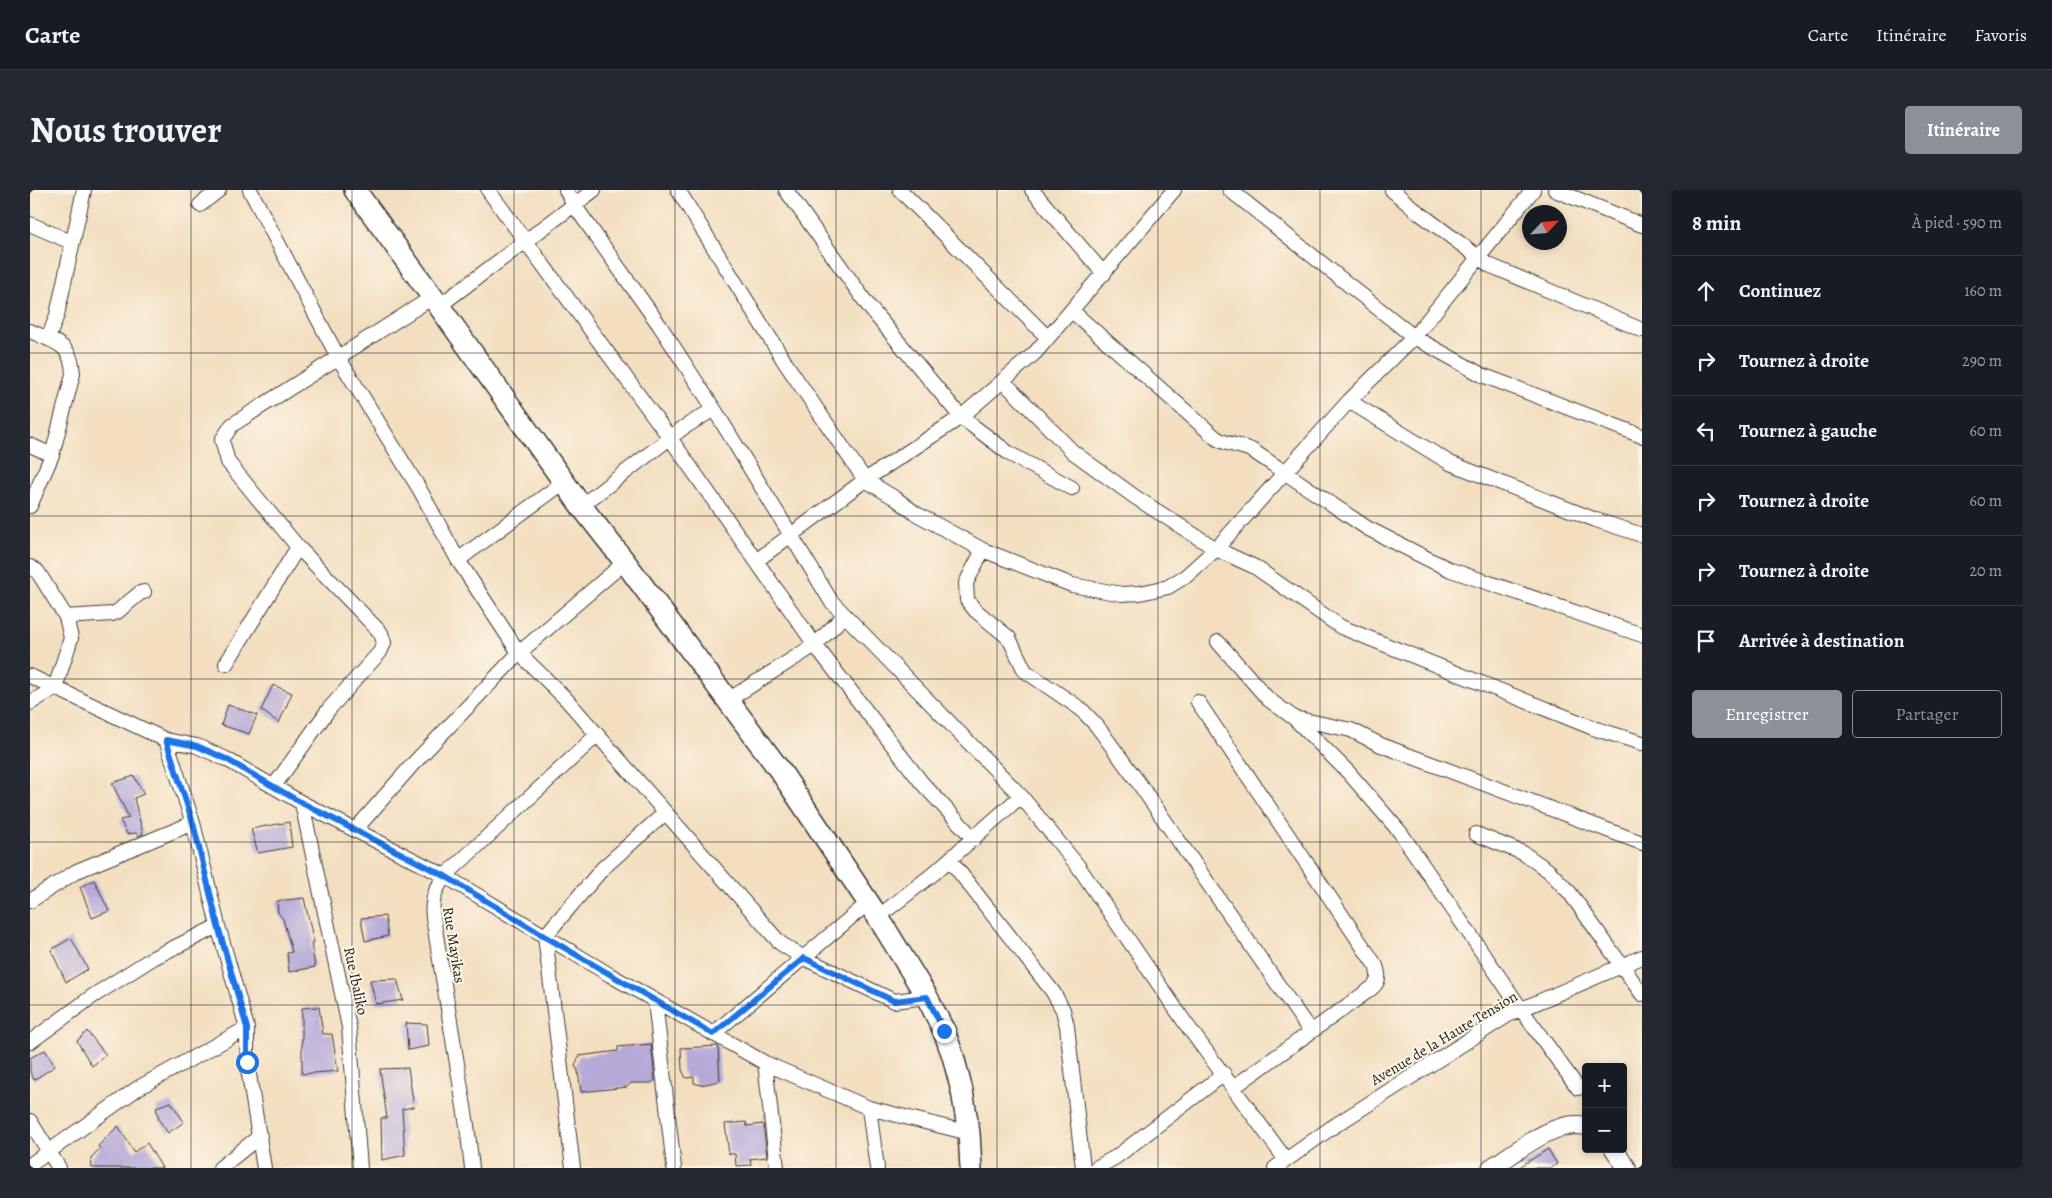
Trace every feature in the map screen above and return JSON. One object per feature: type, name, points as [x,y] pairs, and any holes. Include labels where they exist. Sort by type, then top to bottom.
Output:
[{"type":"main road","points":[[355,190],[581,506],[625,562],[781,772],[873,910],[927,997],[954,1056],[969,1133],[971,1168]]},
{"type":"street","points":[[48,339],[57,315],[71,242],[84,190]]},
{"type":"street","points":[[200,205],[219,190]]},
{"type":"street","points":[[250,190],[338,357],[420,490],[458,560],[519,653],[566,699],[780,943],[804,958],[894,1001],[927,997]]},
{"type":"street","points":[[488,190],[670,438],[814,645],[922,783],[974,839]]},
{"type":"street","points":[[566,190],[574,205],[660,326],[714,409],[831,601],[1021,796],[1078,866],[1186,1024],[1234,1087],[1281,1164]]},
{"type":"street","points":[[274,786],[329,709],[380,652],[384,643],[381,633],[298,547],[228,462],[222,440],[232,425],[338,357],[436,301],[594,190]]},
{"type":"street","points":[[678,190],[786,364],[865,480],[895,498],[915,513],[983,550],[1072,585],[1122,594],[1140,593],[1168,587],[1186,576],[1216,549],[1283,472],[1349,401],[1414,338],[1533,190]]},
{"type":"street","points":[[786,190],[870,308],[961,417],[1010,454],[1072,488]]},
{"type":"street","points":[[900,190],[1048,338]]},
{"type":"street","points":[[1032,190],[1104,274]]},
{"type":"street","points":[[1230,190],[1414,338],[1482,374],[1642,436]]},
{"type":"street","points":[[1392,190],[1479,259],[1642,330]]},
{"type":"street","points":[[1555,190],[1642,225]]},
{"type":"street","points":[[756,561],[865,480],[961,417],[1035,353],[1104,274],[1167,193]]},
{"type":"street","points":[[30,224],[71,242]]},
{"type":"street","points":[[1072,311],[1216,438],[1226,444],[1247,447],[1367,528],[1452,570],[1642,635]]},
{"type":"street","points":[[30,331],[60,344],[68,351],[73,361],[73,374],[52,455],[30,506]]},
{"type":"street","points":[[1003,381],[1073,452],[1135,497],[1216,549],[1255,567],[1341,627],[1596,729],[1642,744]]},
{"type":"street","points":[[1349,401],[1450,463],[1596,520],[1642,535]]},
{"type":"street","points":[[581,506],[670,438],[714,409]]},
{"type":"street","points":[[30,445],[52,455]]},
{"type":"street","points":[[458,560],[564,482]]},
{"type":"street","points":[[226,664],[298,547]]},
{"type":"street","points":[[983,550],[966,583],[965,592],[967,600],[975,610],[1008,638],[1025,671],[1081,709],[1097,726],[1310,1031]]},
{"type":"street","points":[[356,830],[413,764],[519,653],[625,562]]},
{"type":"street","points":[[30,567],[42,577],[66,617],[71,638],[56,688],[30,703]]},
{"type":"street","points":[[66,617],[112,614],[144,592]]},
{"type":"street","points":[[728,700],[814,645],[844,616]]},
{"type":"street","points":[[1218,642],[1268,699],[1294,718],[1349,773],[1400,832],[1520,1009],[1578,1088]]},
{"type":"street","points":[[30,676],[166,740],[197,746],[226,759],[302,803],[445,876],[655,1001],[766,1063],[869,1108],[969,1133]]},
{"type":"street","points":[[1198,702],[1370,958],[1379,979],[1372,988],[1234,1087]]},
{"type":"street","points":[[1294,718],[1351,730],[1381,745],[1642,843]]},
{"type":"street","name":"Rue Mayikas","points":[[472,1168],[467,1125],[431,903],[434,891],[445,876],[597,735]]},
{"type":"street","points":[[166,740],[193,823],[218,926],[247,1028],[247,1062],[264,1168]]},
{"type":"street","points":[[713,1034],[804,958],[950,860],[1021,796]]},
{"type":"street","name":"Rue Ibaliko","points":[[302,803],[349,1027],[360,1168]]},
{"type":"street","points":[[573,1168],[544,936],[603,868],[665,813]]},
{"type":"street","points":[[30,901],[77,871],[193,823]]},
{"type":"street","points":[[1476,834],[1523,853],[1549,871],[1570,893],[1642,994]]},
{"type":"street","points":[[950,860],[1053,992],[1063,1010],[1069,1036],[1083,1168]]},
{"type":"street","points":[[30,1042],[93,996],[146,963],[218,926]]},
{"type":"street","name":"Avenue de la Haute Tension","points":[[1281,1164],[1340,1122],[1481,1031],[1520,1009],[1642,957]]},
{"type":"street","points":[[655,1001],[674,1168]]},
{"type":"street","points":[[30,1165],[138,1088],[247,1028]]},
{"type":"street","points":[[766,1063],[777,1168]]},
{"type":"street","points":[[1096,1168],[1116,1157],[1224,1074]]},
{"type":"street","points":[[869,1108],[877,1168]]},
{"type":"street","points":[[30,1121],[59,1168]]},
{"type":"street","points":[[1491,1168],[1549,1132],[1564,1125],[1582,1125]]},
{"type":"street","points":[[220,1168],[260,1136]]},
{"type":"street","points":[[1617,1153],[1627,1168]]},
{"type":"building","points":[[273,685],[292,693],[279,723],[261,710]]},
{"type":"building","points":[[228,705],[257,715],[249,734],[221,725]]},
{"type":"building","points":[[134,776],[144,794],[134,798],[143,834],[138,836],[136,833],[127,834],[120,820],[129,818],[112,783]]},
{"type":"building","points":[[289,822],[292,847],[258,853],[251,829]]},
{"type":"building","points":[[94,880],[109,911],[92,918],[80,887]]},
{"type":"building","points":[[304,898],[314,943],[311,943],[315,967],[289,972],[287,953],[292,952],[283,919],[278,913],[277,901]]},
{"type":"building","points":[[385,916],[388,936],[365,941],[361,918]]},
{"type":"building","points":[[71,938],[88,969],[66,982],[51,950]]},
{"type":"building","points":[[397,979],[403,1000],[376,1004],[370,980]]},
{"type":"building","points":[[319,1007],[323,1034],[332,1034],[338,1071],[302,1074],[302,1008]]},
{"type":"building","points":[[406,1023],[427,1024],[429,1046],[408,1050]]},
{"type":"building","points":[[87,1031],[106,1055],[92,1066],[77,1041]]},
{"type":"building","points":[[651,1044],[655,1080],[651,1083],[631,1083],[627,1087],[581,1092],[578,1071],[575,1066],[579,1056],[618,1051],[618,1047]]},
{"type":"building","points":[[718,1046],[720,1081],[701,1085],[694,1083],[694,1077],[686,1078],[682,1070],[681,1048]]},
{"type":"building","points":[[45,1050],[55,1066],[34,1080],[30,1072],[30,1058]]},
{"type":"building","points":[[408,1068],[414,1107],[402,1109],[405,1155],[382,1160],[381,1118],[387,1118],[380,1069]]},
{"type":"building","points":[[171,1102],[184,1122],[168,1133],[159,1120],[156,1107]]},
{"type":"building","points":[[746,1122],[747,1126],[763,1124],[767,1157],[750,1159],[751,1165],[736,1166],[735,1154],[729,1154],[725,1124]]},
{"type":"building","points":[[118,1126],[134,1152],[147,1143],[162,1168],[92,1168],[91,1158],[100,1148],[98,1146]]},
{"type":"building","points":[[1548,1149],[1557,1164],[1550,1168],[1518,1168]]},
{"type":"route","points":[[247,1062],[247,1028],[218,926],[193,823],[166,740],[197,746],[226,759],[302,803],[445,876],[713,1034],[804,958],[894,1001],[927,997],[944,1031]]}]
